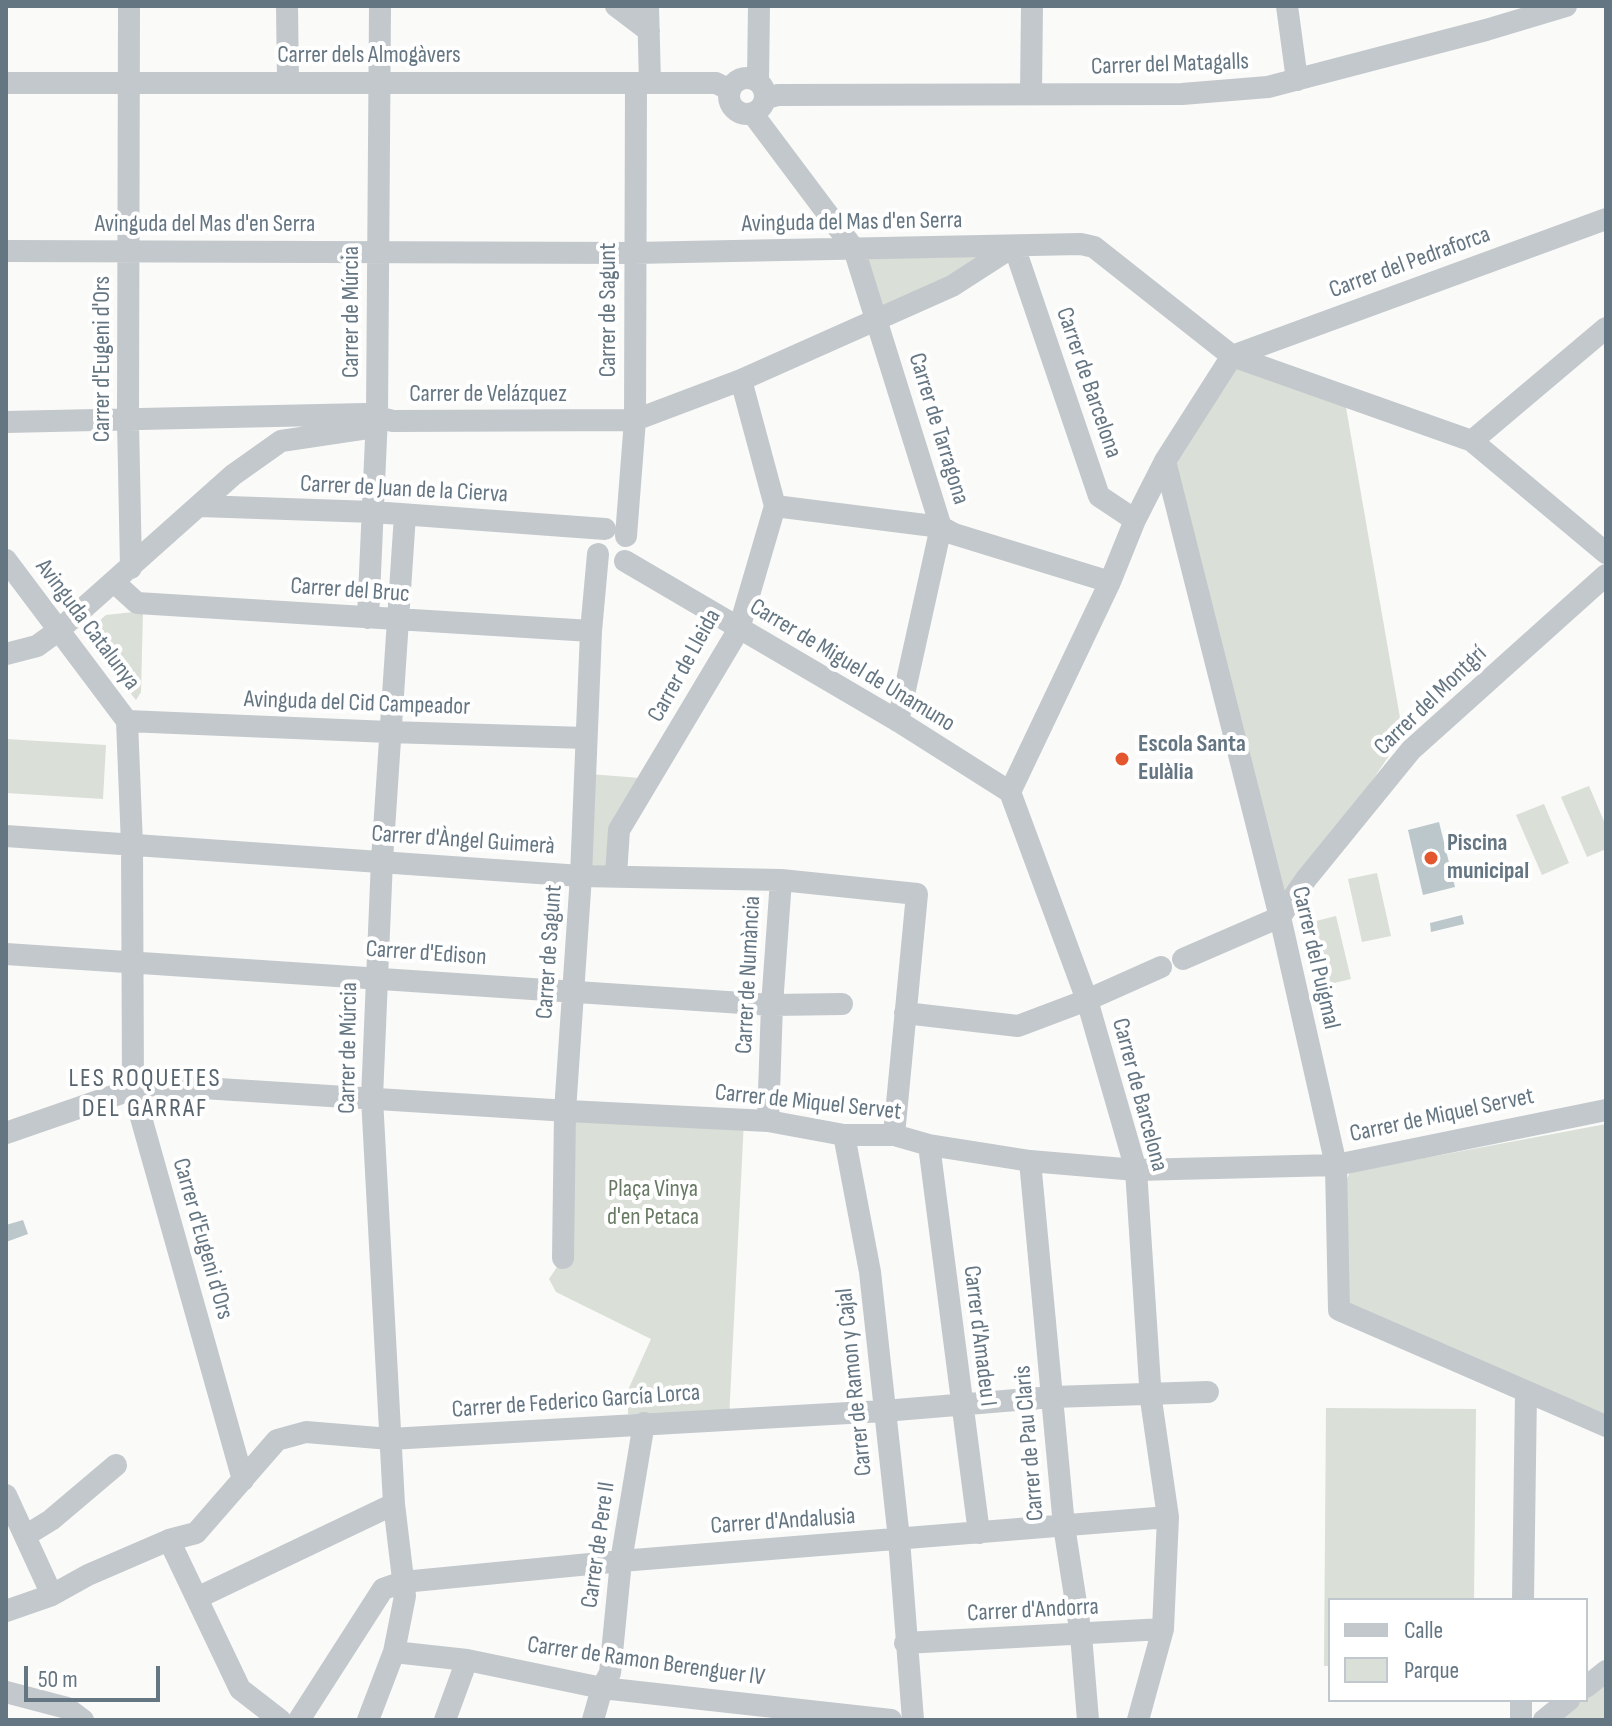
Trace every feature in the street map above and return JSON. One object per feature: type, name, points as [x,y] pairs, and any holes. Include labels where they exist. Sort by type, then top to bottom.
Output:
[{"type":"street","name":"Carrer d'Eugeni d'Ors","points":[[122,575],[128,421],[129,6]]},
{"type":"street","points":[[287,6],[288,82]]},
{"type":"street","name":"Carrer de Múrcia","points":[[368,618],[377,416],[380,6]]},
{"type":"street","points":[[616,6],[649,31]]},
{"type":"street","name":"Carrer de Sagunt","points":[[616,532],[635,420],[634,253],[643,83],[649,31],[648,6]]},
{"type":"street","points":[[759,6],[759,97]]},
{"type":"street","points":[[1031,93],[1032,6]]},
{"type":"street","points":[[1287,6],[1297,80]]},
{"type":"street","name":"Carrer del Matagalls","points":[[759,97],[1182,94],[1268,87],[1508,14],[1566,6]]},
{"type":"street","points":[[752,78],[759,97],[739,112],[730,100],[730,90],[740,79],[752,78]]},
{"type":"street","name":"Carrer dels Almogàvers","points":[[6,83],[716,83],[730,90]]},
{"type":"street","name":"Carrer de Tarragona","points":[[759,97],[854,249],[941,527],[898,721]]},
{"type":"street","name":"Carrer del Pedraforca","points":[[1232,356],[1606,219]]},
{"type":"street","name":"Avinguda del Mas d'en Serra","points":[[6,251],[634,253],[1071,243],[1094,247],[1232,356],[1472,441],[1606,553]]},
{"type":"street","name":"Carrer de Velázquez","points":[[6,654],[37,646],[59,630],[233,475],[281,441],[368,428],[377,416],[393,421],[635,420],[741,380],[952,286],[1014,246]]},
{"type":"street","name":"Carrer de Barcelona","points":[[1014,246],[1099,496],[1135,520]]},
{"type":"street","points":[[1472,441],[1606,328]]},
{"type":"street","points":[[1010,792],[1165,461],[1232,356]]},
{"type":"street","points":[[741,380],[775,506],[941,527],[954,534],[1110,582]]},
{"type":"street","points":[[6,422],[377,416]]},
{"type":"street","name":"Carrer del Puigmal","points":[[1165,461],[1280,917],[1336,1165],[1339,1310],[1606,1426]]},
{"type":"street","name":"Carrer de Juan de la Cierva","points":[[200,506],[373,512],[616,532]]},
{"type":"street","name":"Carrer de Lleida","points":[[616,875],[619,830],[739,629],[775,506]]},
{"type":"street","name":"Carrer de Múrcia","points":[[368,1720],[394,1652],[405,1596],[394,1504],[372,1098],[389,732],[405,515]]},
{"type":"street","points":[[616,532],[628,554],[621,565],[605,564],[598,554],[597,540],[616,532]]},
{"type":"street","name":"Carrer de Sagunt","points":[[563,1258],[565,1111],[581,876],[591,631],[598,554]]},
{"type":"street","name":"Avinguda Catalunya","points":[[6,560],[127,721]]},
{"type":"street","name":"Carrer de Miguel de Unamuno","points":[[625,561],[898,721],[1010,792]]},
{"type":"street","name":"Carrer del Bruc","points":[[122,575],[137,603],[591,631]]},
{"type":"street","name":"Carrer del Montgrí","points":[[1280,917],[1306,879],[1411,750],[1606,575]]},
{"type":"street","name":"Carrer d'Eugeni d'Ors","points":[[127,721],[132,845],[133,1089],[243,1480]]},
{"type":"street","name":"Avinguda del Cid Campeador","points":[[127,721],[586,738]]},
{"type":"street","name":"Carrer de Barcelona","points":[[1010,792],[1087,1000],[1136,1170],[1151,1394],[1168,1517],[1163,1629],[1138,1720]]},
{"type":"street","name":"Carrer d'Àngel Guimerà","points":[[6,836],[581,876],[781,880],[917,894],[905,1013]]},
{"type":"street","name":"Carrer de Numància","points":[[768,1121],[781,880]]},
{"type":"street","points":[[1183,959],[1280,917]]},
{"type":"street","name":"Carrer d'Edison","points":[[6,954],[772,1005],[842,1004]]},
{"type":"street","points":[[894,1135],[905,1013],[1018,1026],[1161,967]]},
{"type":"street","name":"Carrer de Miquel Servet","points":[[6,1133],[133,1089],[155,1085],[768,1121],[844,1135],[894,1135],[929,1145],[1030,1161],[1136,1170],[1336,1165],[1606,1110]]},
{"type":"street","name":"Carrer de Ramon y Cajal","points":[[844,1135],[870,1272],[899,1539],[913,1720]]},
{"type":"street","name":"Carrer d'Amadeu I","points":[[929,1145],[979,1533]]},
{"type":"street","name":"Carrer de Pau Claris","points":[[1030,1161],[1064,1526],[1081,1635],[1088,1720]]},
{"type":"street","name":"Carrer de Federico García Lorca","points":[[6,1611],[52,1595],[88,1575],[169,1540],[196,1533],[277,1440],[306,1432],[390,1439],[884,1411],[1052,1397],[1208,1392]]},
{"type":"street","points":[[1523,1598],[1526,1392]]},
{"type":"street","name":"Carrer de Pere II","points":[[593,1720],[602,1688],[610,1673],[621,1561],[644,1423]]},
{"type":"street","points":[[25,1536],[51,1520],[116,1465]]},
{"type":"street","points":[[6,1495],[52,1595]]},
{"type":"street","points":[[197,1598],[394,1504]]},
{"type":"street","name":"Carrer d'Andalusia","points":[[403,1582],[621,1561],[1168,1517]]},
{"type":"street","points":[[169,1540],[240,1689],[280,1720]]},
{"type":"street","points":[[299,1720],[383,1589],[403,1582]]},
{"type":"street","name":"Carrer d'Andorra","points":[[905,1643],[1163,1629]]},
{"type":"street","name":"Carrer de Ramon Berenguer IV","points":[[394,1652],[467,1660],[602,1688],[891,1720]]},
{"type":"street","points":[[445,1720],[467,1660]]},
{"type":"street","points":[[1588,1685],[1606,1671]]},
{"type":"street","points":[[6,1692],[67,1708],[83,1720]]},
{"type":"street","points":[[1544,1720],[1566,1702]]},
{"type":"green space","points":[[1014,246],[876,319],[854,249]]},
{"type":"green space","points":[[1232,356],[1344,396],[1403,735],[1280,917],[1165,461]]},
{"type":"green space","points":[[143,611],[141,692],[136,700],[83,635],[106,615]]},
{"type":"green space","points":[[6,739],[106,745],[103,799],[6,793]]},
{"type":"green space","points":[[590,774],[640,778],[610,868],[587,866]]},
{"type":"green space","points":[[1589,786],[1606,826],[1606,849],[1587,857],[1561,797]]},
{"type":"green space","points":[[1544,804],[1569,863],[1542,875],[1516,815]]},
{"type":"green space","points":[[1377,873],[1391,936],[1362,942],[1348,879]]},
{"type":"green space","points":[[1336,916],[1351,979],[1322,986],[1308,923]]},
{"type":"green space","name":"Plaça Vinya d'en Petaca","points":[[568,1111],[744,1120],[729,1419],[628,1414],[628,1390],[651,1339],[556,1292],[549,1279],[563,1258]]},
{"type":"green space","points":[[1606,1124],[1606,1414],[1346,1306],[1345,1183],[1350,1172]]},
{"type":"green space","points":[[1326,1408],[1476,1409],[1474,1598],[1328,1598],[1328,1666],[1324,1666]]},
{"type":"green space","points":[[1606,1681],[1606,1720],[1557,1720],[1580,1702],[1588,1702],[1588,1695]]},
{"type":"shaded area","name":"Piscina municipal","points":[[1439,822],[1455,887],[1423,895],[1408,830]]},
{"type":"shaded area","name":"Piscina municipal","points":[[1462,915],[1464,924],[1431,932],[1430,923]]},
{"type":"shaded area","points":[[23,1220],[28,1234],[6,1242],[6,1225]]},
{"type":"place","name":"Escola Santa Eulàlia","points":[[1122,759]]},
{"type":"place","name":"Piscina municipal","points":[[1431,858]]},
{"type":"district","name":"LES ROQUETES DEL GARRAF","points":[[145,1094]]}]
